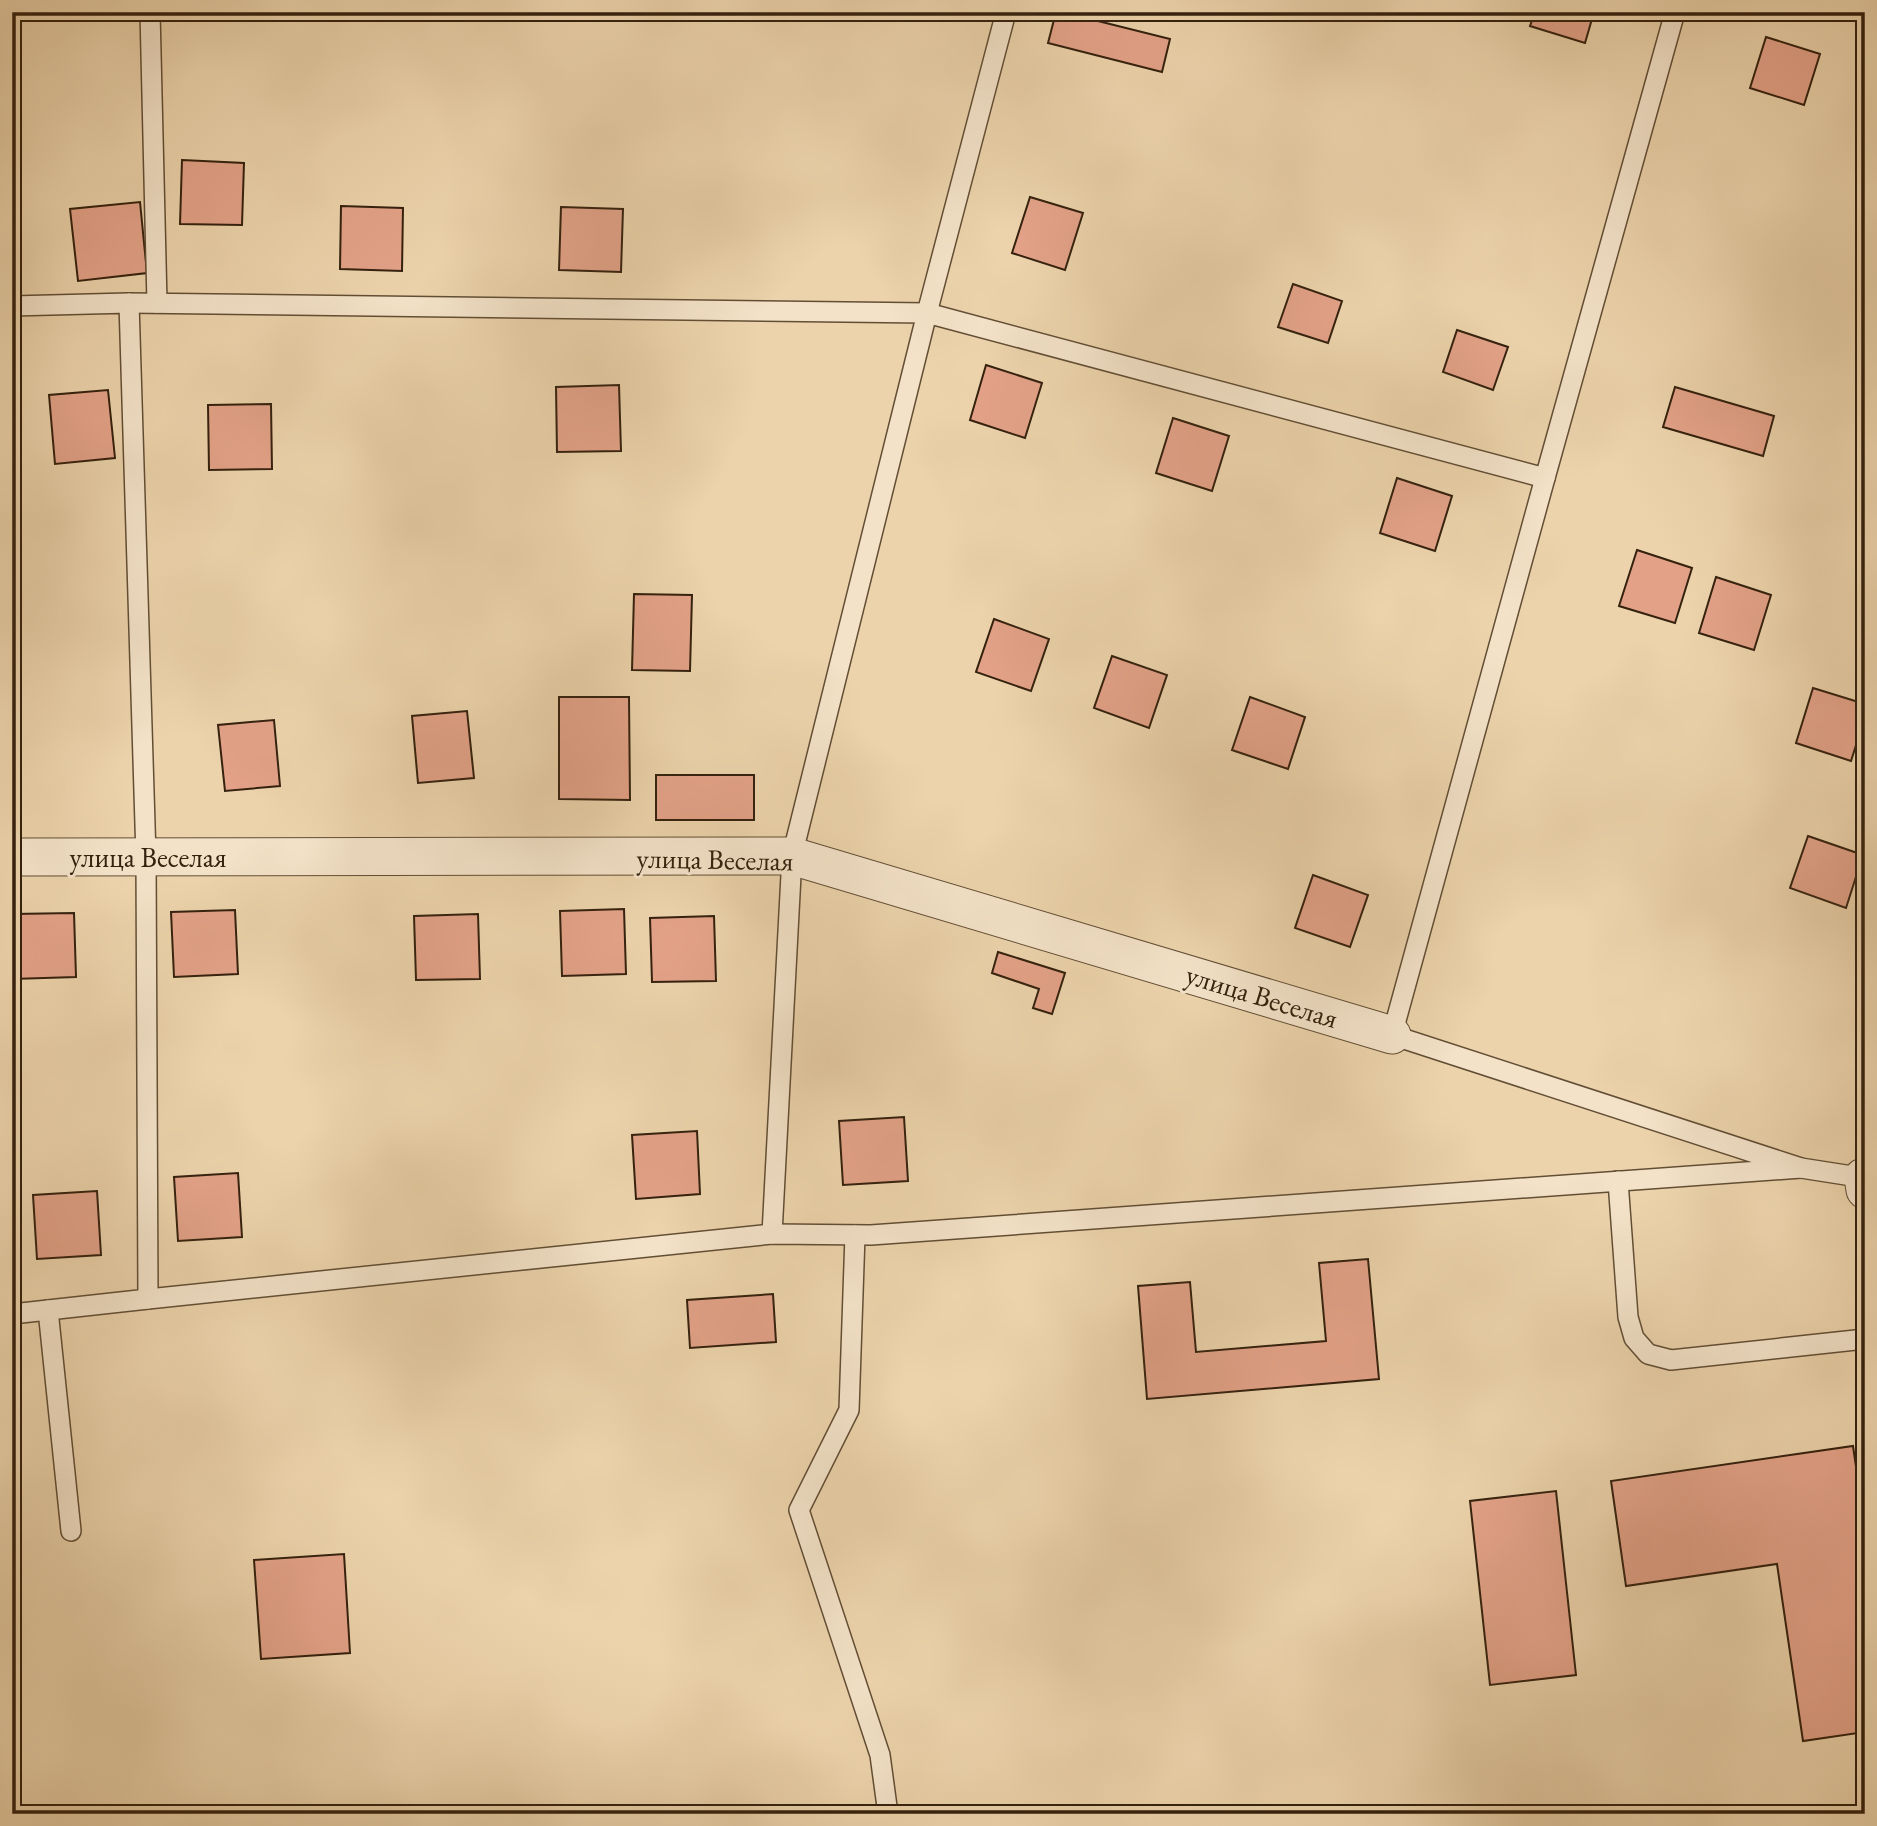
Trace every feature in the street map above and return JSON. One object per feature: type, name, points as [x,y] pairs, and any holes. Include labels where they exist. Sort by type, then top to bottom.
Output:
[{"type":"street","name":"улица Веселая","points":[[12,857],[792,856],[1392,1035]]},
{"type":"lane","points":[[150,12],[157,303]]},
{"type":"lane","points":[[772,1234],[792,856],[927,313],[1006,12]]},
{"type":"lane","points":[[1675,12],[1392,1035],[1801,1168],[1864,1181]]},
{"type":"lane","points":[[129,303],[146,858],[148,1299]]},
{"type":"lane","points":[[12,306],[157,303],[927,313],[1545,478]]},
{"type":"lane","points":[[12,1314],[772,1234],[855,1235],[1801,1168]]},
{"type":"lane","points":[[1618,1181],[1628,1317],[1634,1338],[1648,1354],[1671,1360],[1865,1339]]},
{"type":"lane","points":[[855,1235],[849,1410],[799,1510],[880,1755],[888,1814]]},
{"type":"lane","points":[[48,1310],[71,1531]]},
{"type":"building","points":[[1056,12],[1170,39],[1162,72],[1048,43]]},
{"type":"building","points":[[1535,12],[1594,12],[1585,43],[1530,26]]},
{"type":"building","points":[[1766,37],[1820,54],[1804,105],[1750,88]]},
{"type":"building","points":[[182,160],[244,163],[242,225],[180,224]]},
{"type":"building","points":[[1030,197],[1083,213],[1065,270],[1012,253]]},
{"type":"building","points":[[140,202],[147,273],[78,281],[70,209]]},
{"type":"building","points":[[341,206],[403,208],[402,271],[340,269]]},
{"type":"building","points":[[561,207],[623,209],[621,272],[559,270]]},
{"type":"building","points":[[1293,284],[1342,301],[1328,343],[1278,327]]},
{"type":"building","points":[[1457,330],[1508,347],[1493,390],[1443,372]]},
{"type":"building","points":[[986,365],[1042,383],[1025,438],[970,420]]},
{"type":"building","points":[[619,385],[621,451],[557,452],[556,387]]},
{"type":"building","points":[[1675,387],[1774,416],[1763,456],[1663,427]]},
{"type":"building","points":[[108,390],[115,458],[55,464],[49,395]]},
{"type":"building","points":[[271,404],[272,469],[209,470],[208,405]]},
{"type":"building","points":[[1173,418],[1229,436],[1212,491],[1156,473]]},
{"type":"building","points":[[1397,478],[1452,496],[1435,551],[1380,533]]},
{"type":"building","points":[[1637,550],[1692,568],[1675,623],[1619,606]]},
{"type":"building","points":[[1716,577],[1771,595],[1754,650],[1699,633]]},
{"type":"building","points":[[634,594],[692,595],[690,671],[632,670]]},
{"type":"building","points":[[994,619],[1049,639],[1031,691],[976,672]]},
{"type":"building","points":[[1112,656],[1167,675],[1149,728],[1094,708]]},
{"type":"building","points":[[1813,688],[1865,704],[1865,717],[1851,761],[1796,743]]},
{"type":"building","points":[[559,697],[629,697],[630,800],[559,799]]},
{"type":"building","points":[[1250,697],[1305,717],[1288,769],[1232,750]]},
{"type":"building","points":[[467,711],[474,778],[418,783],[412,716]]},
{"type":"building","points":[[274,720],[280,786],[225,791],[218,725]]},
{"type":"building","points":[[656,775],[754,775],[754,820],[656,820]]},
{"type":"building","points":[[1808,836],[1863,855],[1846,908],[1790,888]]},
{"type":"building","points":[[1313,875],[1368,895],[1350,947],[1295,928]]},
{"type":"building","points":[[624,909],[626,974],[562,976],[560,911]]},
{"type":"building","points":[[235,910],[238,974],[174,977],[171,912]]},
{"type":"building","points":[[74,913],[76,977],[12,979],[12,914]]},
{"type":"building","points":[[478,914],[480,979],[416,980],[414,916]]},
{"type":"building","points":[[714,916],[716,981],[652,982],[650,918]]},
{"type":"building","points":[[998,952],[1065,973],[1052,1014],[1033,1008],[1039,989],[992,973]]},
{"type":"building","points":[[904,1117],[908,1181],[843,1185],[839,1121]]},
{"type":"building","points":[[697,1131],[700,1194],[636,1199],[632,1135]]},
{"type":"building","points":[[238,1173],[242,1237],[178,1241],[174,1177]]},
{"type":"building","points":[[97,1191],[101,1255],[37,1259],[33,1195]]},
{"type":"building","points":[[1368,1259],[1379,1379],[1147,1399],[1138,1286],[1190,1282],[1196,1352],[1326,1341],[1319,1263]]},
{"type":"building","points":[[773,1294],[776,1342],[690,1348],[687,1300]]},
{"type":"building","points":[[1853,1446],[1865,1528],[1865,1732],[1803,1741],[1777,1564],[1626,1586],[1611,1481]]},
{"type":"building","points":[[1556,1491],[1576,1675],[1490,1685],[1470,1501]]},
{"type":"building","points":[[344,1554],[350,1653],[261,1659],[254,1560]]}]
